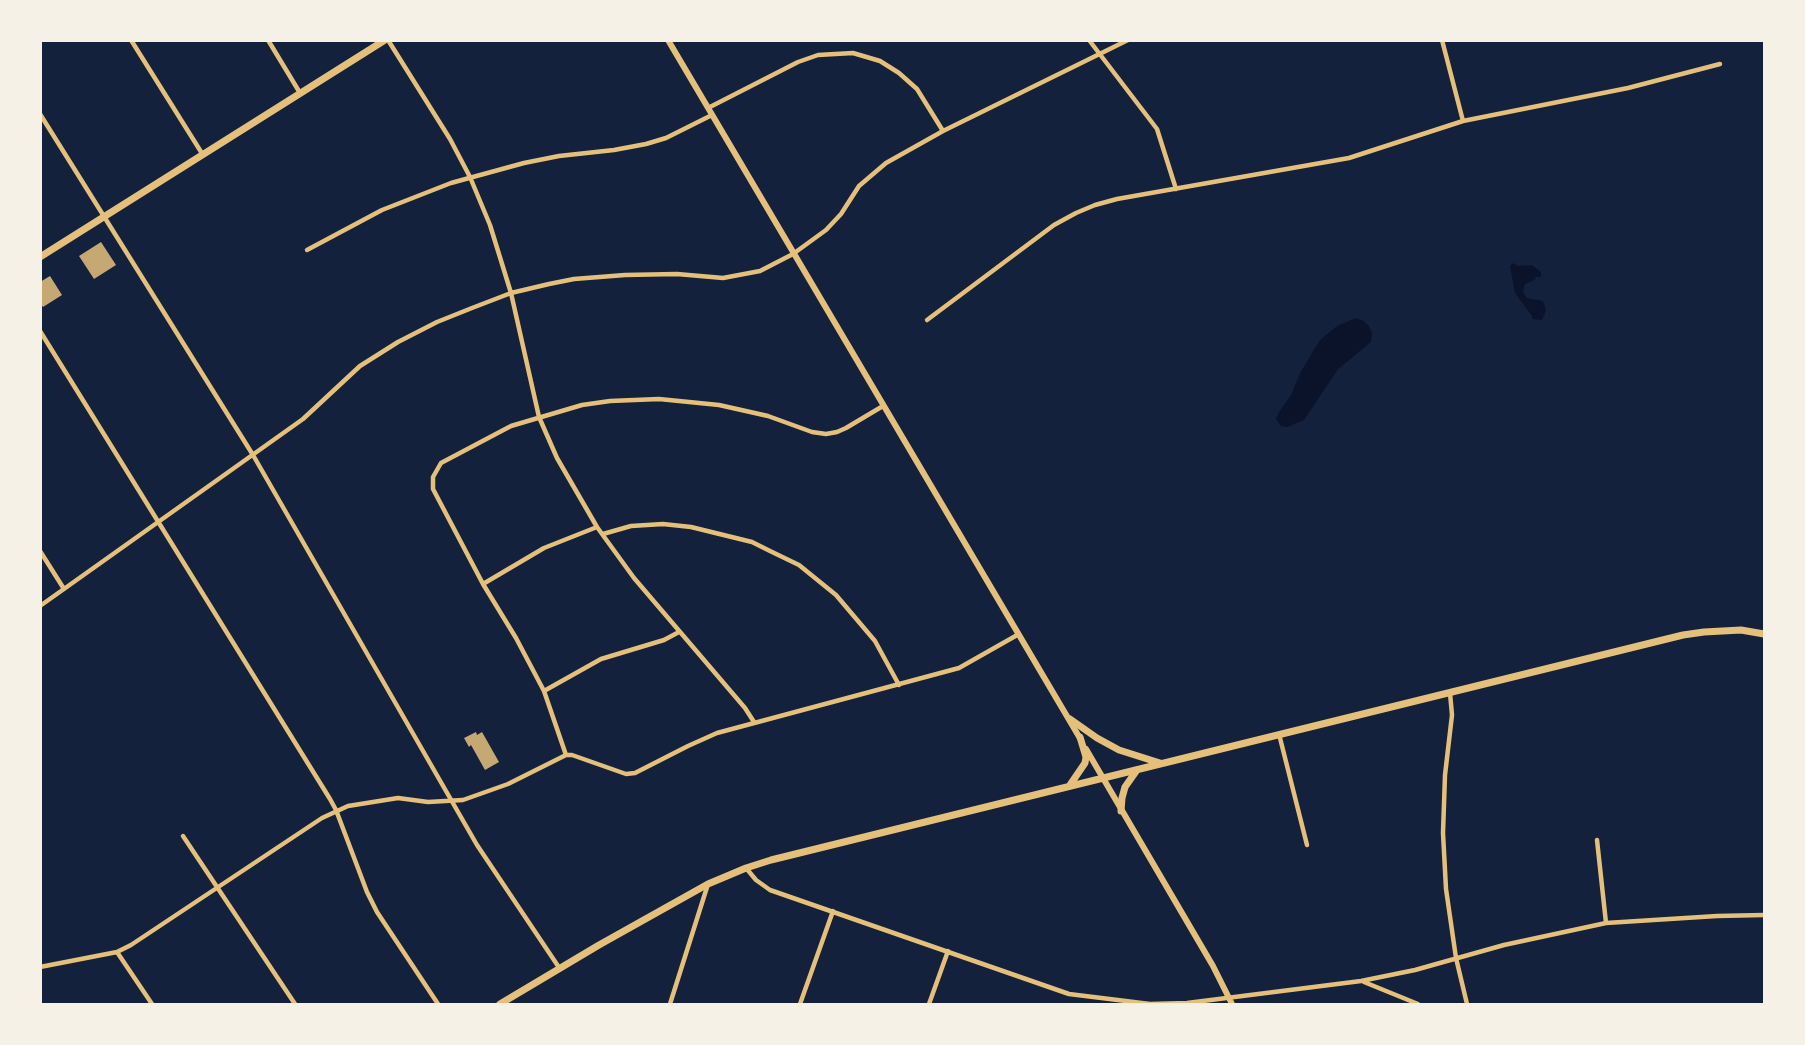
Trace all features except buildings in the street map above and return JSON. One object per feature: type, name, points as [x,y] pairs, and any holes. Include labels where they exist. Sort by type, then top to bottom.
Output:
[{"type":"main road","points":[[40,257],[387,40]]},
{"type":"main road","points":[[505,1003],[599,945],[708,884],[771,860],[1693,633],[1742,630],[1764,634]]},
{"type":"main road","points":[[1070,720],[1119,750],[1163,764]]},
{"type":"main road","points":[[1070,785],[1085,763],[1086,757],[1080,737]]},
{"type":"main road","points":[[1121,811],[1125,787],[1137,770]]},
{"type":"street","points":[[131,40],[203,155]]},
{"type":"street","points":[[268,40],[300,93]]},
{"type":"street","points":[[387,40],[450,139],[470,177],[490,225],[511,293],[539,417],[557,458],[597,527],[634,578],[745,708],[754,722]]},
{"type":"street","points":[[668,40],[1080,737],[1101,778],[1213,966],[1232,1005]]},
{"type":"street","points":[[1089,40],[1157,129],[1176,189]]},
{"type":"street","points":[[40,606],[308,415],[360,366],[437,322],[511,293],[574,279],[625,274],[736,276],[760,271],[793,254],[826,230],[841,213],[859,186],[886,163],[943,131],[1128,40]]},
{"type":"street","points":[[1442,40],[1463,121]]},
{"type":"street","points":[[708,108],[798,62],[818,55],[853,53],[880,61],[899,73],[917,89],[943,131]]},
{"type":"street","points":[[927,320],[1034,238],[1076,213],[1117,199],[1349,158],[1463,121],[1628,88],[1720,64]]},
{"type":"street","points":[[40,114],[253,455],[477,845],[560,969]]},
{"type":"street","points":[[308,250],[382,210],[470,177],[560,156],[646,144],[672,135],[712,115]]},
{"type":"street","points":[[40,331],[336,810],[367,892],[377,912],[438,1005]]},
{"type":"street","points":[[566,755],[544,692],[433,489],[433,477],[441,463],[510,426],[582,405],[610,401],[659,399],[719,405],[768,416],[812,432],[826,434],[837,432],[884,406]]},
{"type":"street","points":[[603,534],[631,526],[663,524],[691,527],[752,542],[799,565],[836,595],[875,641],[899,685]]},
{"type":"street","points":[[483,584],[544,548],[597,527]]},
{"type":"street","points":[[40,551],[64,589]]},
{"type":"street","points":[[544,692],[601,660],[664,640],[679,632]]},
{"type":"street","points":[[40,967],[117,952],[131,945],[336,810],[376,800],[398,798],[428,802],[451,801],[491,791],[566,755],[572,755],[626,774],[635,773],[700,740],[754,722],[959,668],[1019,634]]},
{"type":"street","points":[[1450,693],[1452,715],[1445,774],[1443,833],[1446,889],[1456,957],[1467,1005]]},
{"type":"street","points":[[1279,734],[1306,845]]},
{"type":"street","points":[[183,836],[295,1005]]},
{"type":"street","points":[[1597,840],[1606,923]]},
{"type":"street","points":[[746,868],[756,880],[770,890],[1070,994],[1150,1004],[1187,1003],[1361,981],[1606,923],[1764,915]]},
{"type":"street","points":[[670,1005],[708,884]]},
{"type":"street","points":[[801,1005],[833,911]]},
{"type":"street","points":[[929,1005],[948,951]]},
{"type":"street","points":[[117,952],[152,1005]]},
{"type":"street","points":[[1361,981],[1418,1005]]},
{"type":"water","points":[[1513,263],[1517,266],[1532,265],[1541,272],[1541,277],[1536,277],[1535,280],[1525,284],[1523,292],[1527,298],[1543,301],[1546,310],[1542,320],[1532,319],[1515,293],[1510,266]]},
{"type":"water","points":[[1356,318],[1369,326],[1372,333],[1371,342],[1338,369],[1304,420],[1287,427],[1281,426],[1276,419],[1279,412],[1291,395],[1300,373],[1320,340],[1337,326]]}]
